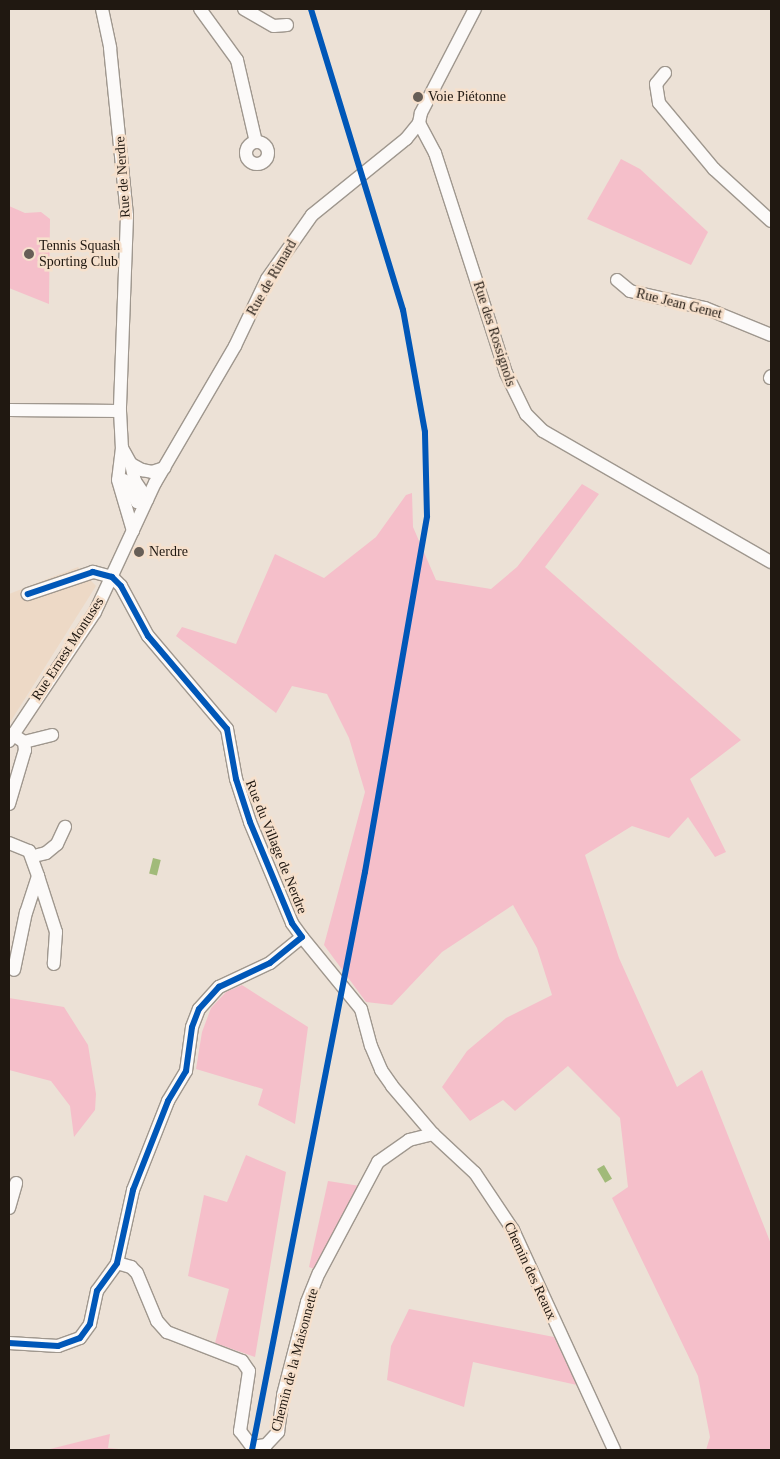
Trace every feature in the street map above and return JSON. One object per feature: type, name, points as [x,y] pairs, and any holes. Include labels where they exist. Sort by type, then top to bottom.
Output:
[{"type":"street","name":"Rue de Nerdre","points":[[102,9],[110,48],[127,216],[120,411],[122,448],[131,464],[135,481],[147,499]]},
{"type":"street","points":[[200,9],[237,60],[256,142]]},
{"type":"street","points":[[244,9],[274,26],[287,25]]},
{"type":"street","name":"Rue de Rimard","points":[[147,499],[235,346],[268,279],[298,232],[322,206],[406,139],[419,124],[421,113],[475,9]]},
{"type":"street","points":[[665,73],[656,84],[659,103],[714,169],[771,221]]},
{"type":"street","name":"Rue des Rossignols","points":[[419,124],[435,153],[514,396],[526,414],[542,431],[771,562]]},
{"type":"street","name":"Rue Jean Genet","points":[[617,280],[630,292],[705,308],[771,335]]},
{"type":"street","points":[[9,410],[120,411]]},
{"type":"street","points":[[122,448],[118,467],[120,488],[133,532]]},
{"type":"street","points":[[131,464],[152,472],[164,468]]},
{"type":"street","points":[[118,467],[137,502],[147,499]]},
{"type":"street","name":"Rue Ernest Montuses","points":[[10,738],[94,612],[147,499]]},
{"type":"street","points":[[28,594],[94,572],[112,577]]},
{"type":"street","name":"Rue du Village de Nerdre","points":[[112,577],[121,586],[148,636],[227,729],[236,779],[250,822],[292,922],[361,1009]]},
{"type":"street","points":[[10,738],[24,742],[52,735]]},
{"type":"street","points":[[9,804],[24,750],[24,742]]},
{"type":"street","points":[[34,856],[46,853],[57,844],[65,827]]},
{"type":"street","points":[[9,843],[20,846],[34,856],[38,876],[56,932],[54,964]]},
{"type":"street","points":[[14,970],[26,912],[38,876]]},
{"type":"street","points":[[9,1343],[58,1346],[70,1344],[80,1338],[90,1324],[97,1291],[117,1263],[133,1190],[168,1101],[186,1071],[192,1027],[199,1009],[219,987],[270,963],[302,937]]},
{"type":"street","name":"Chemin des Reaux","points":[[361,1009],[381,1070],[433,1134],[475,1173],[513,1230],[614,1450]]},
{"type":"street","name":"Chemin de la Maisonnette","points":[[117,1263],[130,1267],[137,1273],[157,1321],[167,1332],[242,1361],[249,1371],[240,1431],[252,1447],[266,1445],[278,1432],[283,1395],[307,1302],[319,1273],[378,1162],[409,1140],[433,1134]]},
{"type":"street","points":[[9,1208],[16,1182]]},
{"type":"shaded area","points":[[621,159],[640,169],[708,232],[691,265],[587,219]]},
{"type":"shaded area","name":"Tennis Squash Sporting Club","points":[[9,206],[25,213],[41,212],[50,219],[49,304],[9,288]]},
{"type":"shaded area","points":[[582,484],[599,494],[545,567],[741,740],[690,779],[726,852],[715,857],[688,817],[669,838],[632,826],[585,855],[619,958],[677,1087],[702,1070],[771,1244],[771,1450],[706,1450],[710,1437],[698,1376],[612,1198],[628,1187],[620,1118],[568,1066],[515,1111],[503,1100],[470,1121],[442,1087],[467,1051],[506,1018],[552,995],[537,948],[513,905],[442,952],[392,1005],[366,1002],[324,945],[365,792],[349,738],[327,694],[292,686],[276,713],[176,636],[182,627],[236,644],[275,554],[324,578],[376,537],[406,495],[412,493],[413,527],[436,580],[491,589],[517,567]]},
{"type":"shaded area","points":[[78,567],[96,586],[9,724],[9,594]]},
{"type":"shaded area","points":[[153,858],[161,860],[157,875],[149,874]]},
{"type":"shaded area","points":[[242,985],[308,1027],[295,1124],[258,1105],[263,1089],[196,1069],[202,1032],[211,1008],[226,992]]},
{"type":"shaded area","points":[[9,998],[64,1007],[88,1045],[96,1094],[95,1110],[74,1137],[70,1106],[51,1081],[9,1070]]},
{"type":"shaded area","points":[[246,1155],[286,1172],[255,1357],[215,1343],[229,1289],[188,1276],[204,1195],[227,1202]]},
{"type":"shaded area","points":[[604,1165],[612,1179],[605,1183],[597,1169]]},
{"type":"shaded area","points":[[328,1181],[360,1186],[314,1269],[309,1267]]},
{"type":"shaded area","points":[[409,1309],[554,1337],[577,1385],[473,1362],[464,1407],[387,1380],[391,1346]]},
{"type":"shaded area","points":[[110,1434],[108,1448],[129,1450],[46,1450]]},
{"type":"cycle path","points":[[252,1450],[365,872],[427,516],[425,432],[403,310],[311,9]]},
{"type":"cycle path","points":[[9,1343],[58,1346],[80,1338],[90,1324],[97,1291],[117,1263],[133,1190],[168,1101],[186,1071],[192,1027],[199,1009],[219,987],[270,963],[302,937],[292,923],[250,822],[236,779],[227,729],[148,636],[121,586],[112,577],[93,572],[28,594]]},
{"type":"place","name":"Voie Piétonne","points":[[418,97]]},
{"type":"place","name":"Tennis Squash Sporting Club","points":[[29,254]]},
{"type":"place","name":"Nerdre","points":[[139,552]]}]
